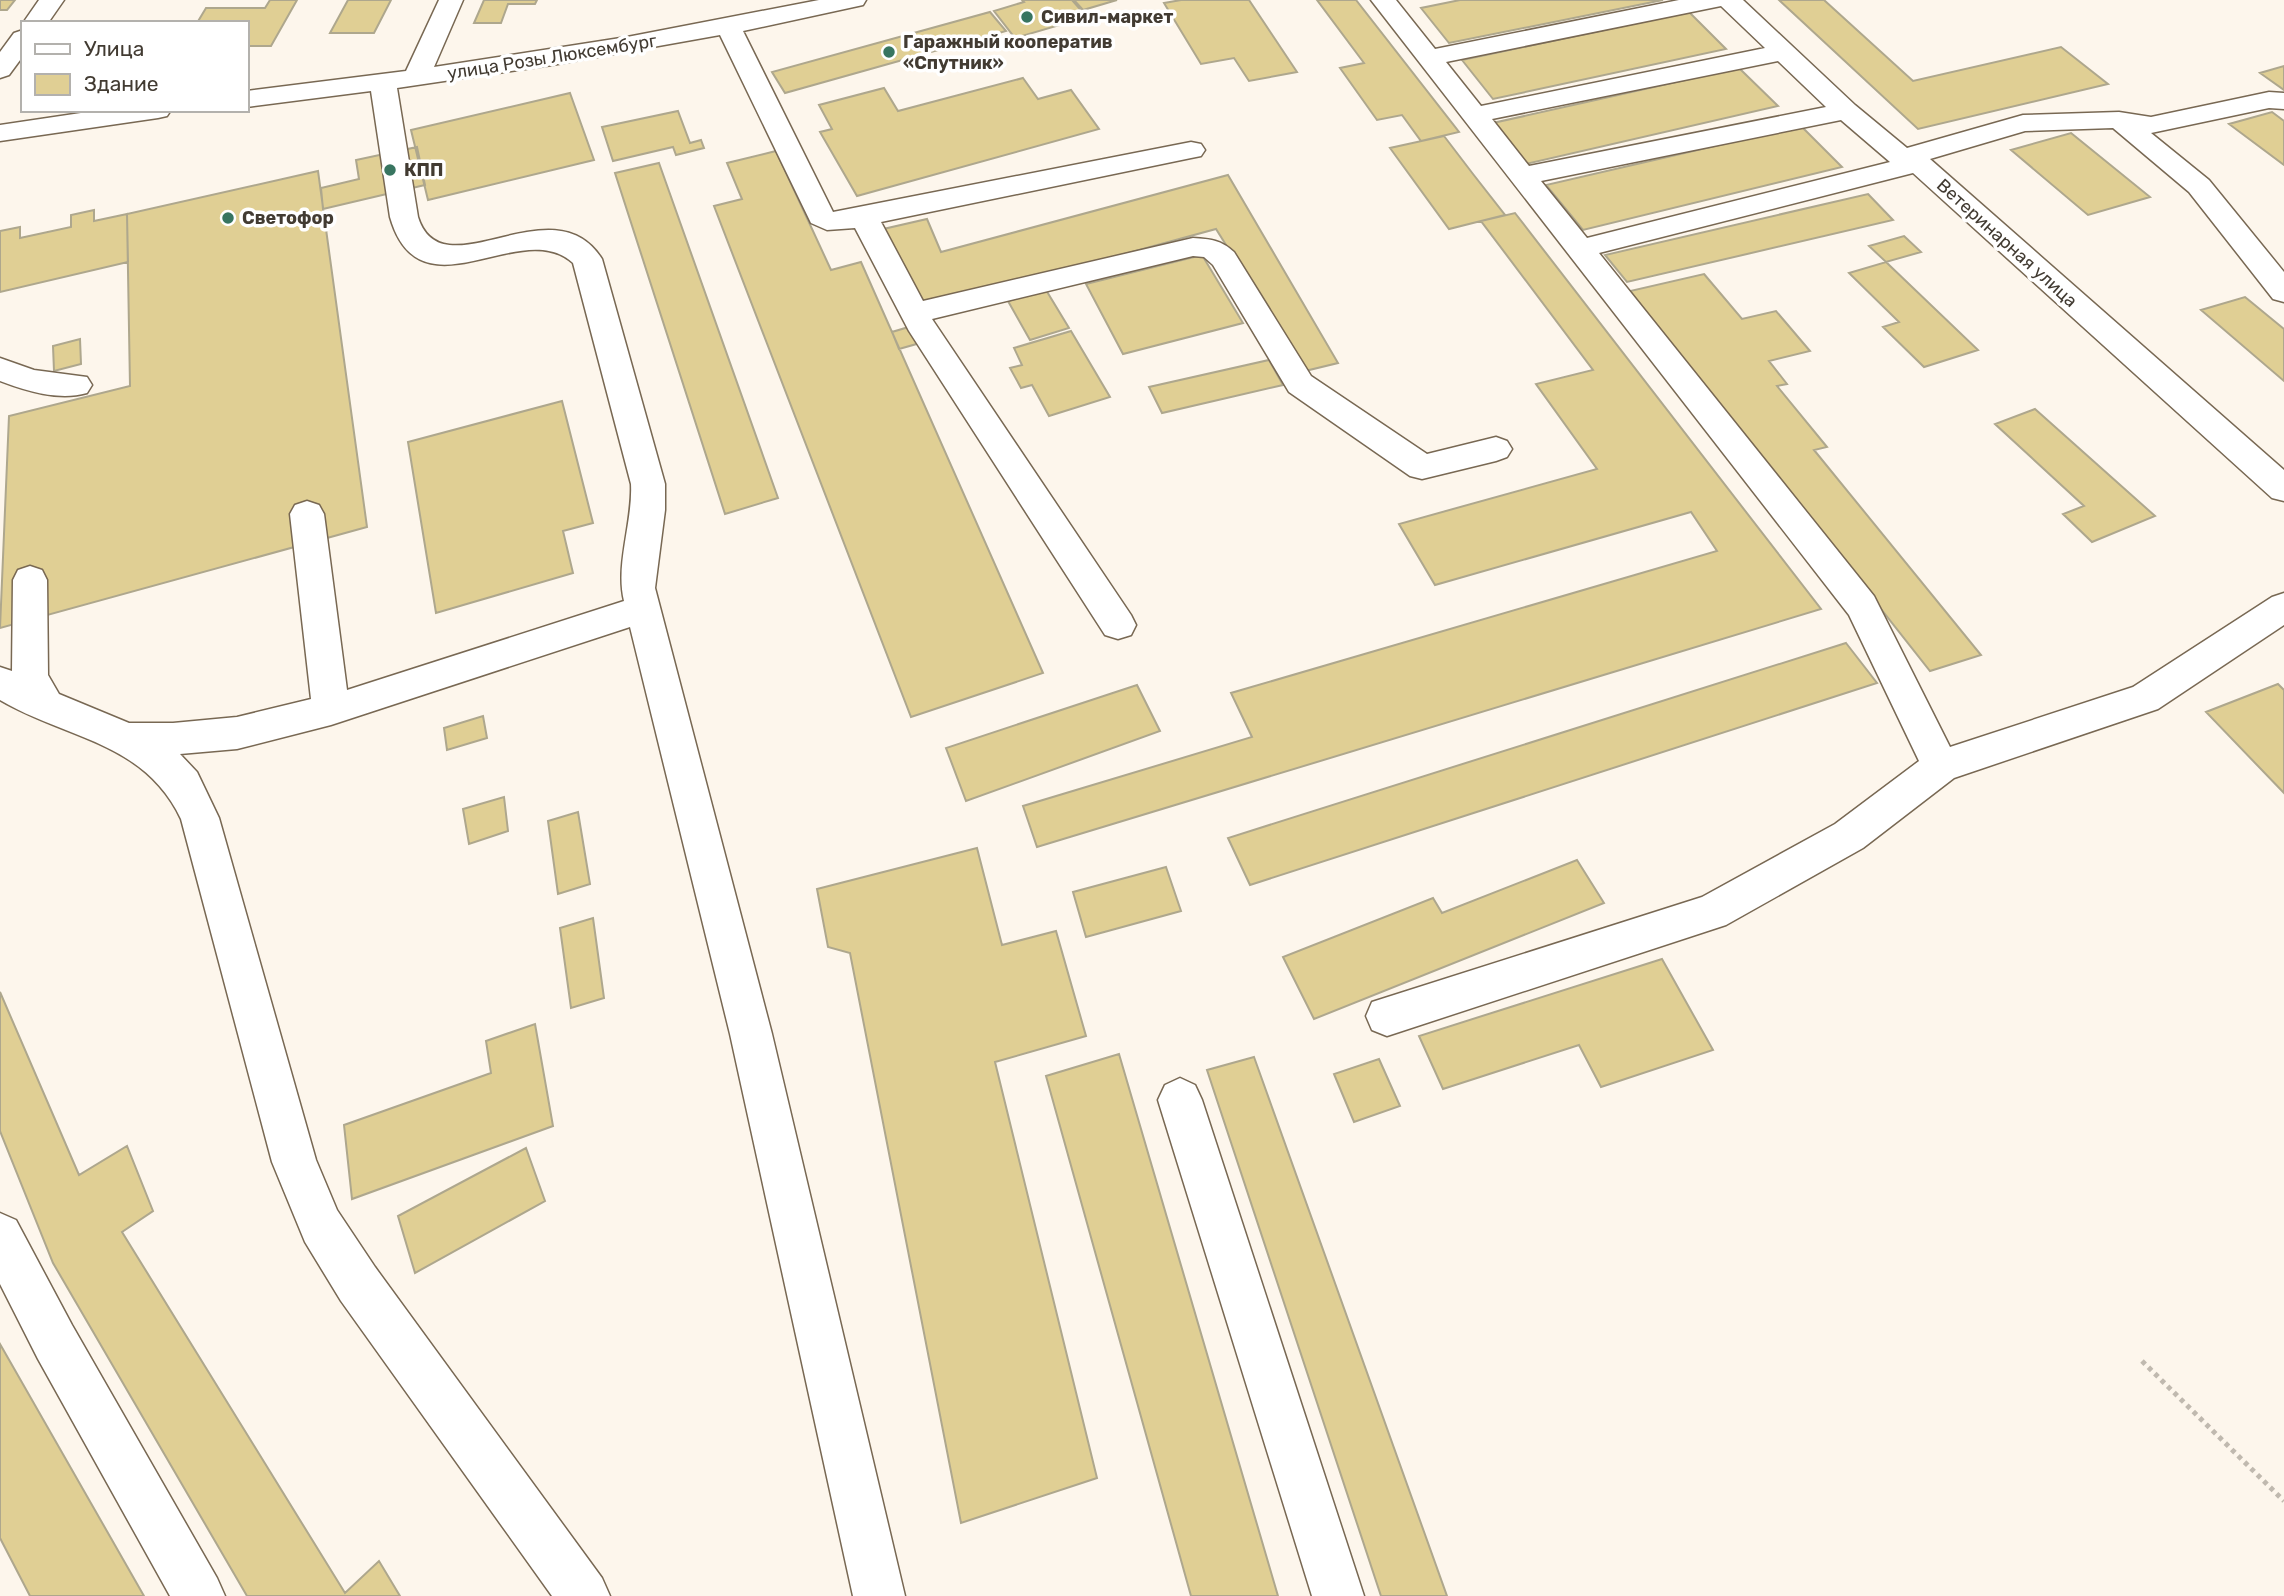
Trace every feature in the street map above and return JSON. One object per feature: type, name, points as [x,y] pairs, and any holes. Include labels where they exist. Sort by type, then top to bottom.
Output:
[{"type":"street","points":[[36,21],[52,0]]},
{"type":"street","points":[[416,78],[451,0]]},
{"type":"street","name":"улица Розы Люксембург","points":[[248,99],[383,83],[614,48],[729,27],[825,3],[854,0]]},
{"type":"street","points":[[1429,58],[1716,0]]},
{"type":"street","name":"Ветеринарная улица","points":[[1729,0],[1846,111],[1910,160],[2284,489]]},
{"type":"street","points":[[1394,2],[1429,58],[1862,606],[1941,765]]},
{"type":"street","points":[[729,27],[821,217],[835,222],[1191,150]]},
{"type":"street","points":[[0,70],[15,45]]},
{"type":"street","points":[[1474,115],[1785,52]]},
{"type":"street","points":[[383,83],[404,217],[408,232],[417,245],[434,254],[450,257],[552,238],[578,247],[587,259],[648,484],[650,500],[639,559],[638,587],[751,1034],[879,1596]]},
{"type":"street","points":[[1580,249],[1910,160],[2022,123],[2119,120],[2151,125],[2269,100],[2284,101]]},
{"type":"street","points":[[1522,176],[1846,111]]},
{"type":"street","points":[[0,133],[122,112]]},
{"type":"street","points":[[2119,120],[2199,186],[2284,292]]},
{"type":"street","points":[[863,216],[914,313],[1118,625]]},
{"type":"street","points":[[914,313],[1193,247],[1212,248],[1224,259],[1300,384],[1422,467],[1496,449]]},
{"type":"street","points":[[0,369],[31,381],[76,385]]},
{"type":"street","points":[[307,514],[331,710]]},
{"type":"street","points":[[30,580],[30,676],[47,708]]},
{"type":"street","points":[[1387,1016],[1712,912],[1849,836],[1941,765],[2145,698],[2284,607]]},
{"type":"street","points":[[125,739],[173,739],[237,733],[331,710],[643,609]]},
{"type":"street","points":[[0,682],[47,708],[125,739],[159,759],[182,783],[200,818],[294,1162],[321,1226],[358,1284],[584,1596]]},
{"type":"street","points":[[1180,1100],[1338,1596]]},
{"type":"street","points":[[0,1236],[55,1342],[199,1596]]},
{"type":"path","points":[[2142,1361],[2284,1501]]},
{"type":"building","points":[[0,0],[15,0],[7,10],[0,10]]},
{"type":"building","points":[[270,0],[297,0],[271,46],[248,46],[248,21],[198,21],[206,8],[265,8]]},
{"type":"building","points":[[348,0],[391,0],[374,33],[330,33]]},
{"type":"building","points":[[484,0],[537,0],[535,4],[508,4],[501,23],[474,23]]},
{"type":"building","points":[[1022,0],[1072,0],[1087,17],[1015,38],[994,11],[1024,2]]},
{"type":"building","name":"Гаражный кооператив «Спутник»","points":[[1074,0],[1117,0],[1083,10]]},
{"type":"building","points":[[1181,0],[1249,0],[1297,72],[1249,81],[1234,58],[1201,64],[1164,3]]},
{"type":"building","points":[[1317,0],[1356,0],[1459,132],[1421,141],[1402,115],[1377,120],[1340,68],[1364,63]]},
{"type":"building","points":[[1460,0],[1663,0],[1449,43],[1421,8]]},
{"type":"building","points":[[1779,0],[1824,0],[1913,81],[2061,47],[2108,84],[1918,129]]},
{"type":"building","name":"Гаражный кооператив «Спутник»","points":[[990,12],[1006,31],[785,93],[772,72]]},
{"type":"building","points":[[1689,12],[1726,49],[1493,99],[1462,60]]},
{"type":"building","points":[[2284,66],[2284,90],[2260,73]]},
{"type":"building","points":[[1739,68],[1778,106],[1526,164],[1493,123]]},
{"type":"building","points":[[1023,78],[1038,99],[1071,90],[1099,129],[857,196],[820,132],[832,129],[819,105],[884,88],[898,111]]},
{"type":"building","points":[[570,93],[594,160],[428,200],[411,130]]},
{"type":"building","points":[[678,111],[690,143],[701,140],[704,148],[676,155],[673,147],[613,161],[602,127]]},
{"type":"building","points":[[2272,112],[2284,121],[2284,165],[2229,124]]},
{"type":"building","points":[[1801,126],[1842,167],[1583,230],[1546,185]]},
{"type":"building","points":[[2071,133],[2150,197],[2088,215],[2011,150]]},
{"type":"building","points":[[1444,136],[1505,215],[1449,229],[1390,148]]},
{"type":"building","name":"КПП","points":[[417,147],[425,185],[323,209],[321,188],[359,179],[356,160]]},
{"type":"building","points":[[776,151],[831,270],[861,262],[1043,673],[911,717],[714,206],[742,199],[727,163]]},
{"type":"building","points":[[659,163],[778,498],[725,514],[615,173]]},
{"type":"building","points":[[318,171],[367,527],[0,628],[9,416],[130,386],[127,214]]},
{"type":"building","points":[[1228,175],[1338,363],[1305,371],[1216,229],[923,309],[879,230],[927,219],[941,252]]},
{"type":"building","points":[[1868,194],[1893,220],[1627,282],[1605,255]]},
{"type":"building","points":[[94,210],[94,221],[127,214],[128,262],[0,292],[0,231],[20,227],[20,238],[71,227],[71,215]]},
{"type":"building","points":[[1515,213],[1821,609],[1037,847],[1023,806],[1252,737],[1231,693],[1717,551],[1691,512],[1435,585],[1399,524],[1597,469],[1536,384],[1593,370],[1481,221]]},
{"type":"building","points":[[1904,236],[1921,252],[1886,262],[1869,246]]},
{"type":"building","points":[[1202,255],[1243,323],[1123,354],[1086,284]]},
{"type":"building","points":[[1886,262],[1978,350],[1924,367],[1883,327],[1899,322],[1849,273]]},
{"type":"building","points":[[1704,274],[1742,319],[1776,311],[1810,351],[1769,361],[1787,384],[1777,386],[1827,447],[1814,450],[1981,655],[1930,671],[1630,291]]},
{"type":"building","points":[[1046,290],[1069,328],[1030,340],[1008,301]]},
{"type":"building","points":[[2245,297],[2284,329],[2284,381],[2201,310]]},
{"type":"building","points":[[912,326],[920,343],[899,349],[892,332]]},
{"type":"building","points":[[1071,331],[1110,397],[1049,416],[1032,385],[1021,388],[1010,368],[1022,365],[1014,348]]},
{"type":"building","points":[[80,339],[81,364],[54,371],[53,346]]},
{"type":"building","points":[[1269,360],[1283,385],[1162,413],[1149,387]]},
{"type":"building","points":[[562,401],[593,523],[563,531],[573,573],[436,613],[408,442]]},
{"type":"building","points":[[2035,409],[2155,516],[2092,542],[2063,514],[2084,506],[1995,424]]},
{"type":"building","points":[[1846,643],[1877,683],[1250,885],[1228,838]]},
{"type":"building","points":[[2278,684],[2284,690],[2284,793],[2206,712]]},
{"type":"building","points":[[1137,685],[1160,731],[966,801],[946,748]]},
{"type":"building","points":[[483,716],[487,738],[447,750],[444,728]]},
{"type":"building","points":[[504,797],[508,831],[469,844],[463,809]]},
{"type":"building","points":[[578,812],[590,884],[558,894],[548,821]]},
{"type":"building","points":[[977,848],[1002,945],[1056,931],[1086,1036],[995,1062],[1097,1478],[961,1523],[850,953],[828,947],[817,889]]},
{"type":"building","points":[[1577,860],[1604,903],[1314,1019],[1283,957],[1433,898],[1442,913]]},
{"type":"building","points":[[1166,867],[1181,911],[1086,937],[1073,892]]},
{"type":"building","points":[[593,918],[604,998],[571,1008],[560,928]]},
{"type":"building","points":[[1662,959],[1713,1050],[1601,1087],[1579,1045],[1443,1089],[1419,1036]]},
{"type":"building","points":[[0,992],[79,1175],[127,1146],[153,1211],[122,1232],[345,1593],[379,1561],[400,1596],[247,1596],[53,1263],[0,1131]]},
{"type":"building","points":[[535,1024],[553,1126],[352,1199],[344,1125],[491,1073],[486,1041]]},
{"type":"building","points":[[1119,1054],[1278,1596],[1191,1596],[1046,1076]]},
{"type":"building","points":[[1254,1057],[1447,1596],[1381,1596],[1207,1070]]},
{"type":"building","points":[[1379,1059],[1400,1106],[1354,1122],[1334,1074]]},
{"type":"building","points":[[526,1148],[545,1201],[415,1273],[398,1216]]},
{"type":"building","points":[[0,1344],[144,1596],[30,1596],[0,1538]]},
{"type":"place","name":"Сивил-маркет","points":[[1027,17]]},
{"type":"place","name":"Гаражный кооператив «Спутник»","points":[[889,52]]},
{"type":"place","name":"КПП","points":[[390,170]]},
{"type":"place","name":"Светофор","points":[[228,218]]}]
